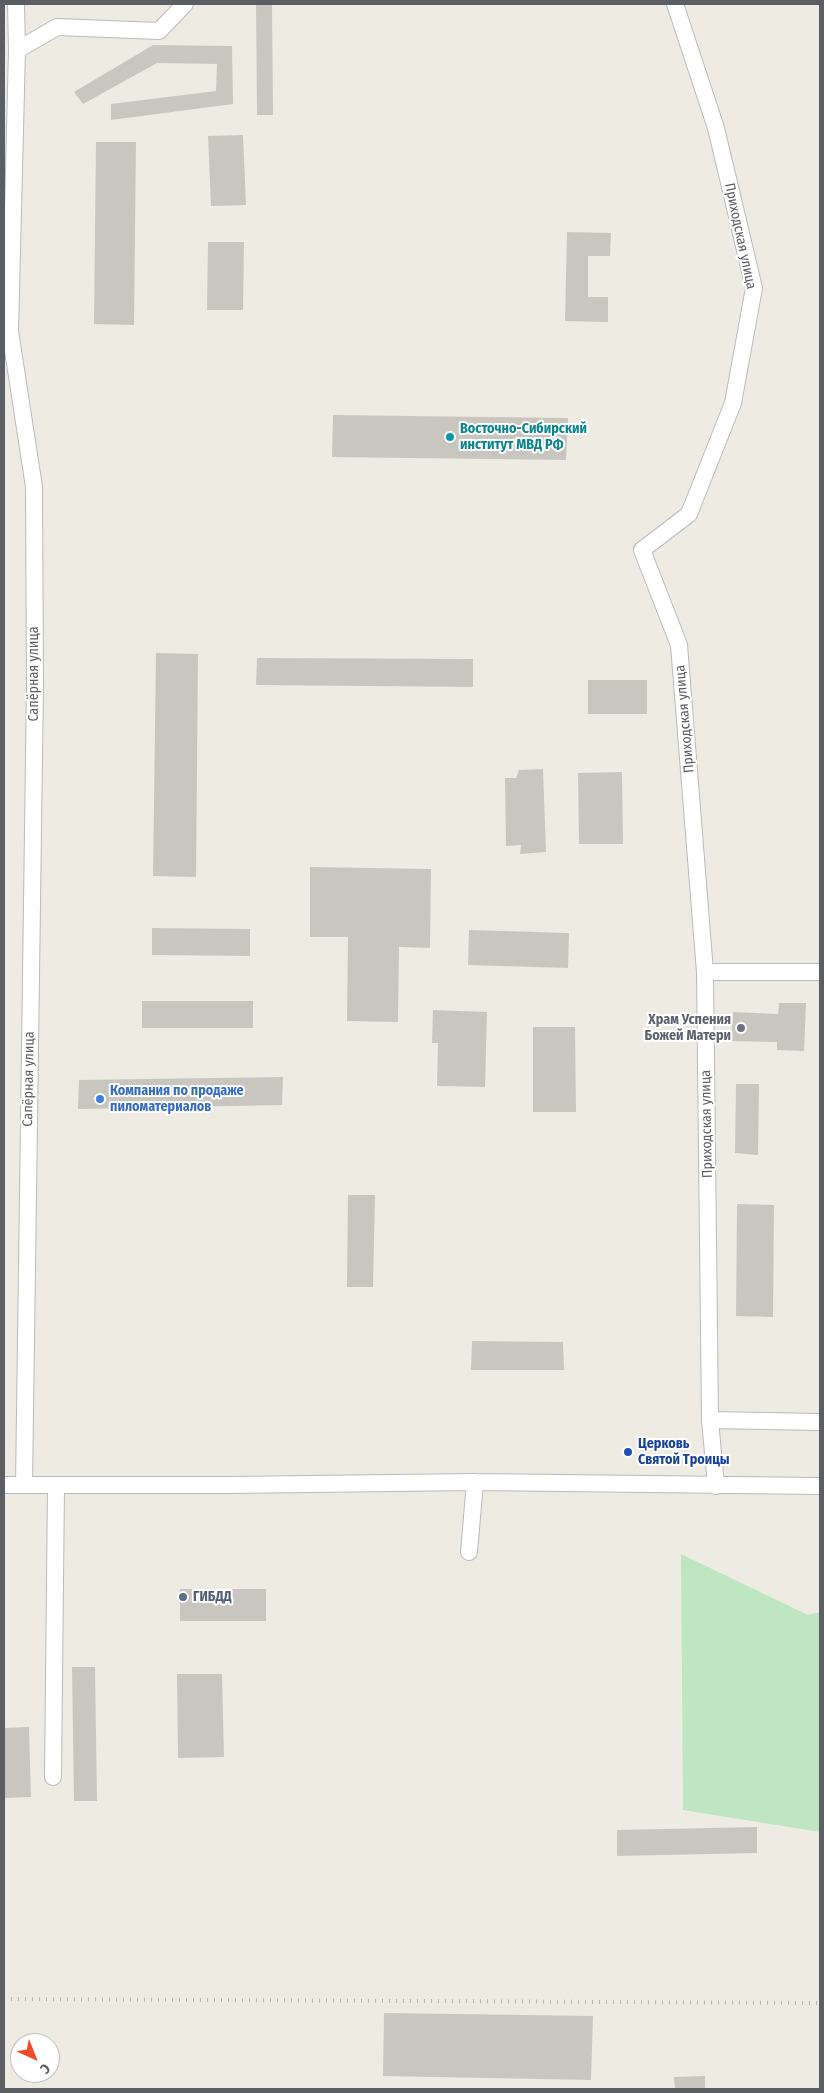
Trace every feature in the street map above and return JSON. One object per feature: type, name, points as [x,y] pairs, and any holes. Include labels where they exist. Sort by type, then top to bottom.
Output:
[{"type":"street","name":"Сапёрная улица","points":[[16,4],[17,50],[7,330],[34,487],[35,685],[24,1485]]},
{"type":"street","points":[[17,50],[57,27],[159,31],[185,4]]},
{"type":"street","name":"Приходская улица","points":[[675,4],[716,128],[754,288],[733,404],[689,514],[642,550],[679,645],[705,972],[710,1420],[716,1486]]},
{"type":"street","points":[[705,972],[820,972]]},
{"type":"street","points":[[710,1420],[820,1422]]},
{"type":"street","points":[[4,1485],[474,1482],[820,1486]]},
{"type":"street","points":[[469,1552],[474,1482]]},
{"type":"street","points":[[53,1777],[56,1485]]},
{"type":"green space","points":[[681,1554],[808,1615],[820,1612],[820,1832],[683,1810]]},
{"type":"building","points":[[256,4],[272,4],[273,115],[257,115]]},
{"type":"building","points":[[153,45],[232,46],[233,104],[111,120],[111,104],[216,91],[217,64],[157,63],[83,104],[74,92]]},
{"type":"building","points":[[243,135],[246,205],[211,206],[208,136]]},
{"type":"building","points":[[96,142],[136,142],[134,325],[94,324]]},
{"type":"building","points":[[567,232],[611,233],[610,256],[588,256],[588,297],[608,297],[608,322],[565,321]]},
{"type":"building","points":[[208,242],[244,242],[243,310],[207,310]]},
{"type":"building","name":"Восточно-Сибирский институт МВД РФ","points":[[333,415],[568,418],[566,460],[332,457]]},
{"type":"building","points":[[156,653],[198,654],[196,877],[153,876]]},
{"type":"building","points":[[257,658],[473,659],[473,687],[256,685]]},
{"type":"building","points":[[588,680],[647,680],[647,714],[588,714]]},
{"type":"building","points":[[543,769],[546,852],[520,854],[521,845],[506,846],[505,778],[516,778],[519,770]]},
{"type":"building","points":[[622,772],[623,844],[579,844],[578,773]]},
{"type":"building","points":[[310,867],[431,869],[430,948],[399,947],[398,1022],[347,1021],[348,937],[310,937]]},
{"type":"building","points":[[152,928],[250,929],[250,956],[152,955]]},
{"type":"building","points":[[469,930],[569,933],[568,968],[468,965]]},
{"type":"building","points":[[142,1001],[253,1001],[253,1028],[142,1028]]},
{"type":"building","points":[[779,1003],[806,1003],[804,1051],[777,1050],[777,1042],[731,1041],[733,1012],[778,1014]]},
{"type":"building","points":[[433,1010],[487,1012],[485,1087],[437,1086],[438,1043],[432,1043]]},
{"type":"building","points":[[533,1027],[575,1027],[576,1112],[533,1112]]},
{"type":"building","points":[[283,1077],[282,1105],[78,1109],[79,1080]]},
{"type":"building","points":[[736,1084],[759,1084],[758,1155],[735,1153]]},
{"type":"building","points":[[348,1195],[375,1195],[373,1287],[347,1287]]},
{"type":"building","points":[[737,1204],[774,1205],[773,1317],[736,1316]]},
{"type":"building","points":[[472,1341],[563,1342],[564,1370],[471,1370]]},
{"type":"building","points":[[180,1589],[266,1589],[266,1621],[180,1621]]},
{"type":"building","points":[[72,1667],[95,1667],[97,1801],[74,1801]]},
{"type":"building","points":[[177,1674],[222,1674],[224,1757],[178,1758]]},
{"type":"building","points":[[29,1727],[31,1797],[4,1798],[4,1728]]},
{"type":"building","points":[[757,1827],[757,1853],[617,1856],[617,1830]]},
{"type":"building","points":[[384,2013],[593,2016],[591,2080],[383,2076]]},
{"type":"building","points":[[705,2076],[705,2089],[675,2089],[674,2077]]},
{"type":"railway","points":[[4,1999],[820,2003]]},
{"type":"place","name":"Восточно-Сибирский институт МВД РФ","points":[[450,437]]},
{"type":"place","name":"Храм Успения Божей Матери","points":[[741,1028]]},
{"type":"place","name":"Компания по продаже пиломатериалов","points":[[100,1099]]},
{"type":"place","name":"Церковь Святой Троицы","points":[[628,1452]]},
{"type":"place","name":"ГИБДД","points":[[183,1597]]}]
